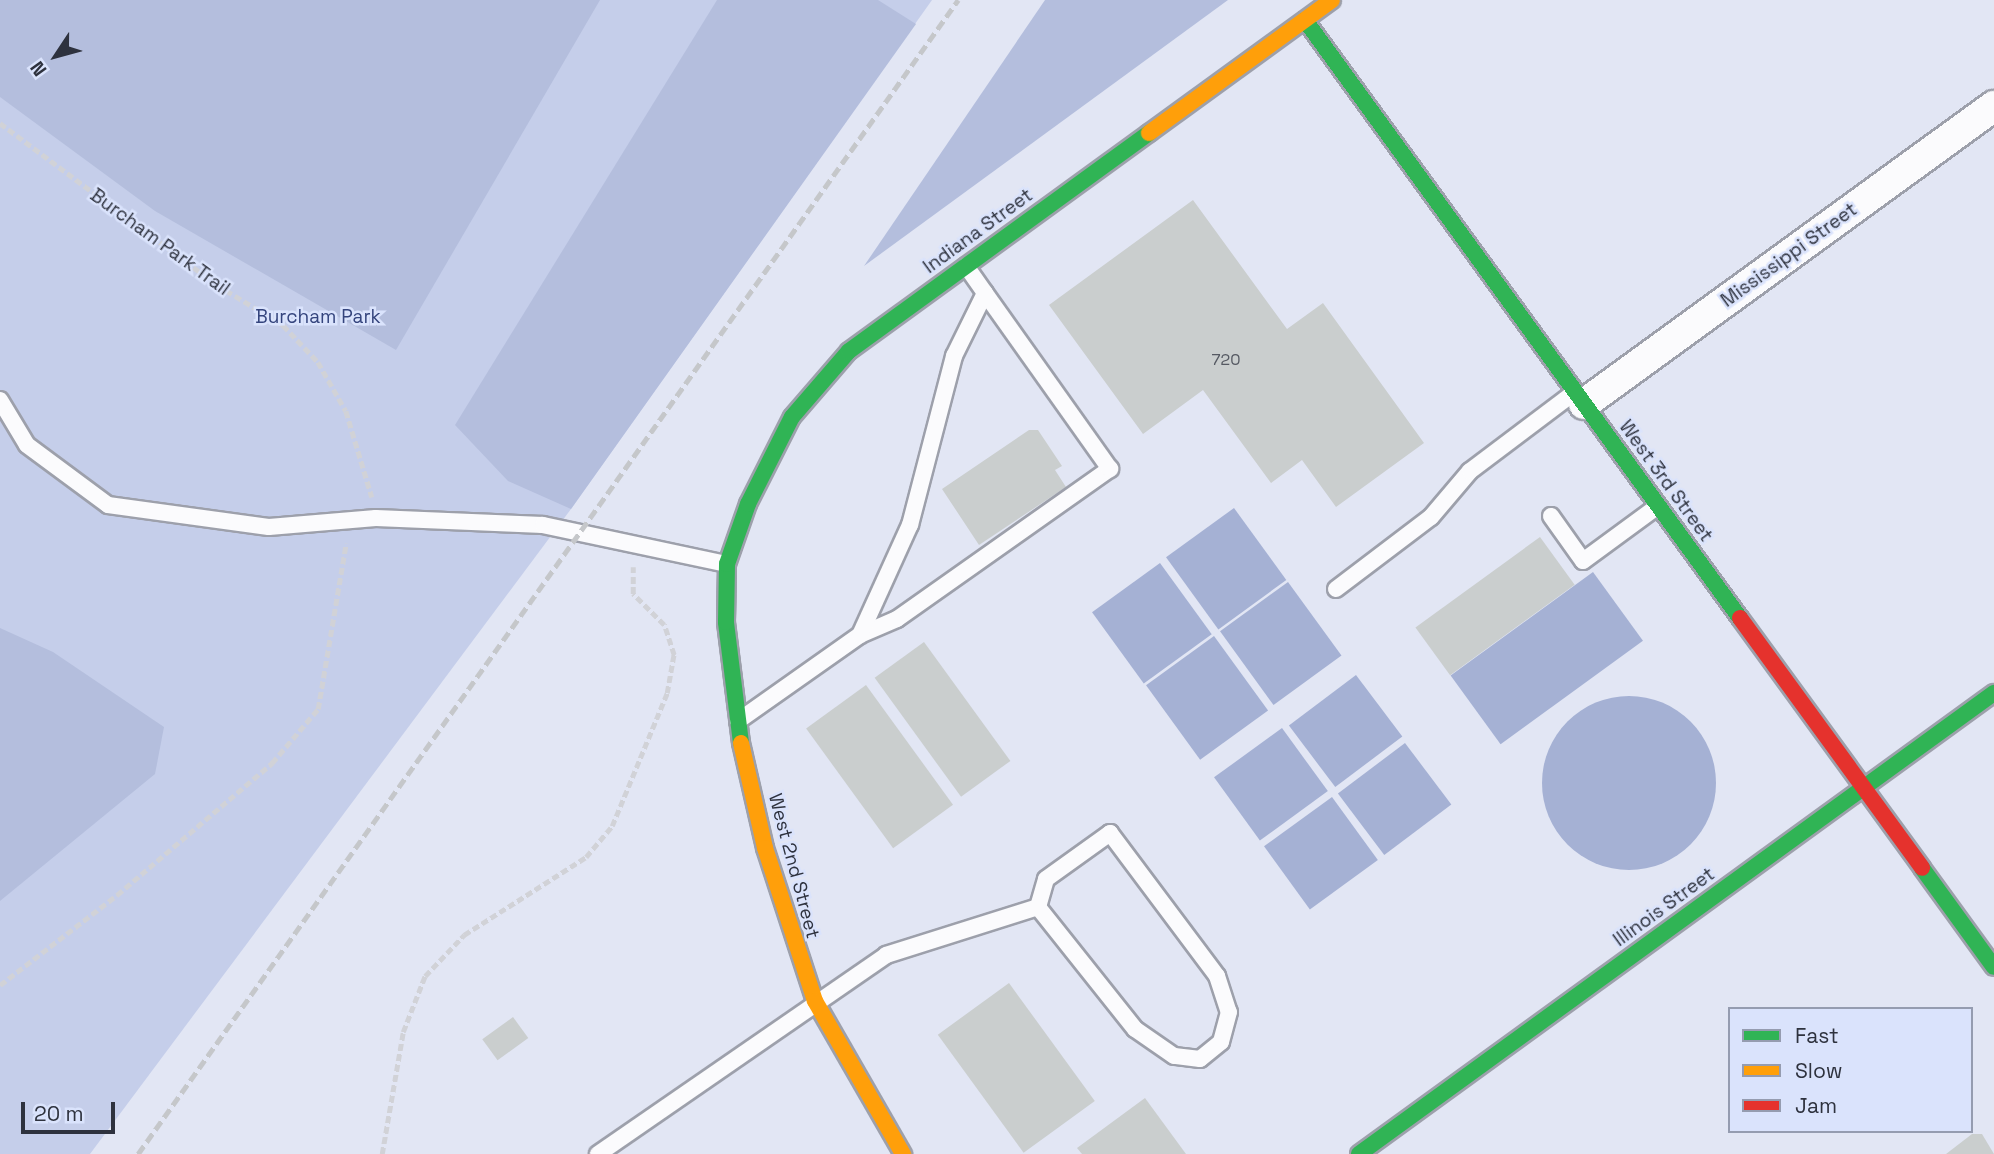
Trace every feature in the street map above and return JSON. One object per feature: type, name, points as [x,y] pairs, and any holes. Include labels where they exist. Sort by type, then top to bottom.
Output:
[{"type":"street","name":"Indiana Street","points":[[727,564],[776,445],[816,384],[849,351],[1332,0]]},
{"type":"street","name":"West 3rd Street","points":[[1305,20],[1994,967]]},
{"type":"street","name":"Mississippi Street","points":[[1580,398],[1994,106]]},
{"type":"street","name":"West 2nd Street","points":[[727,564],[736,722],[779,901],[815,1001],[904,1154]]},
{"type":"street","name":"Illinois Street","points":[[1359,1154],[1994,693]]},
{"type":"lane","points":[[736,722],[860,635],[897,619],[1110,469],[966,266]]},
{"type":"lane","points":[[860,635],[910,525],[954,356],[985,293]]},
{"type":"lane","points":[[1336,589],[1430,517],[1470,471],[1580,398]]},
{"type":"lane","points":[[0,400],[27,445],[108,505],[269,527],[376,518],[543,525],[727,564]]},
{"type":"lane","points":[[1551,516],[1583,561],[1658,506]]},
{"type":"lane","points":[[1110,833],[1217,976],[1229,1012],[1221,1042],[1200,1059],[1174,1056],[1135,1029],[1038,907],[1046,879],[1110,833]]},
{"type":"lane","points":[[598,1154],[886,954],[1038,907]]},
{"type":"path","name":"Burcham Park Trail","points":[[0,123],[216,285],[283,325],[318,362],[346,411],[376,518]]},
{"type":"path","points":[[0,985],[117,895],[272,763],[318,709],[336,625],[347,520]]},
{"type":"path","points":[[382,1154],[403,1032],[425,976],[464,935],[586,857],[612,826],[667,693],[674,655],[664,625],[638,602],[630,584],[644,547]]},
{"type":"green space","name":"Burcham Park","points":[[0,0],[932,0],[571,509],[90,1154],[0,1154]]},
{"type":"shaded area","points":[[0,0],[600,0],[396,350],[155,211],[0,97]]},
{"type":"shaded area","points":[[717,0],[878,0],[916,24],[571,509],[508,481],[455,425]]},
{"type":"shaded area","points":[[1045,0],[1228,0],[864,266]]},
{"type":"shaded area","points":[[1234,508],[1286,580],[1218,629],[1166,557]]},
{"type":"shaded area","points":[[1160,563],[1212,634],[1144,684],[1092,612]]},
{"type":"shaded area","points":[[1593,572],[1643,641],[1501,744],[1451,675]]},
{"type":"shaded area","points":[[1288,582],[1341,656],[1274,705],[1220,631]]},
{"type":"shaded area","points":[[0,628],[53,652],[164,727],[155,774],[0,901]]},
{"type":"shaded area","points":[[1214,636],[1268,710],[1200,760],[1146,685]]},
{"type":"shaded area","points":[[1356,675],[1402,736],[1335,787],[1289,726]]},
{"type":"shaded area","points":[[1629,696],[1662,703],[1690,722],[1709,750],[1716,783],[1709,816],[1690,844],[1662,863],[1629,870],[1596,863],[1568,844],[1549,816],[1542,783],[1549,750],[1568,722],[1596,703]]},
{"type":"shaded area","points":[[1282,728],[1328,791],[1260,840],[1214,777]]},
{"type":"shaded area","points":[[1405,743],[1451,804],[1384,855],[1338,794]]},
{"type":"shaded area","points":[[1332,797],[1378,860],[1310,909],[1264,846]]},
{"type":"building","points":[[1193,200],[1287,329],[1323,303],[1424,443],[1336,507],[1302,460],[1271,483],[1203,390],[1143,434],[1049,305]]},
{"type":"building","points":[[1029,430],[1038,430],[1062,466],[1055,470],[1066,487],[979,545],[942,489]]},
{"type":"building","points":[[1540,537],[1575,585],[1450,675],[1415,628]]},
{"type":"building","points":[[924,642],[1010,761],[961,797],[875,678]]},
{"type":"building","points":[[866,685],[953,805],[893,848],[806,728]]},
{"type":"building","points":[[1009,983],[1095,1101],[1024,1153],[938,1035]]},
{"type":"building","points":[[513,1017],[528,1038],[498,1060],[482,1039]]},
{"type":"building","points":[[1145,1098],[1186,1154],[1082,1154],[1077,1148]]},
{"type":"building","points":[[1972,1134],[1982,1134],[1994,1154],[1946,1154]]},
{"type":"railway","points":[[138,1154],[958,0]]},
{"type":"traffic: fast","points":[[1305,20],[1740,618]]},
{"type":"traffic: fast","points":[[741,743],[726,622],[727,564],[748,504],[792,417],[849,351],[1149,133]]},
{"type":"traffic: fast","points":[[1359,1154],[1994,693]]},
{"type":"traffic: fast","points":[[1922,868],[1994,967]]},
{"type":"traffic: slow","points":[[1149,133],[1332,0]]},
{"type":"traffic: slow","points":[[741,743],[765,848],[815,1001],[903,1154]]},
{"type":"traffic: jam","points":[[1740,618],[1922,868]]}]
